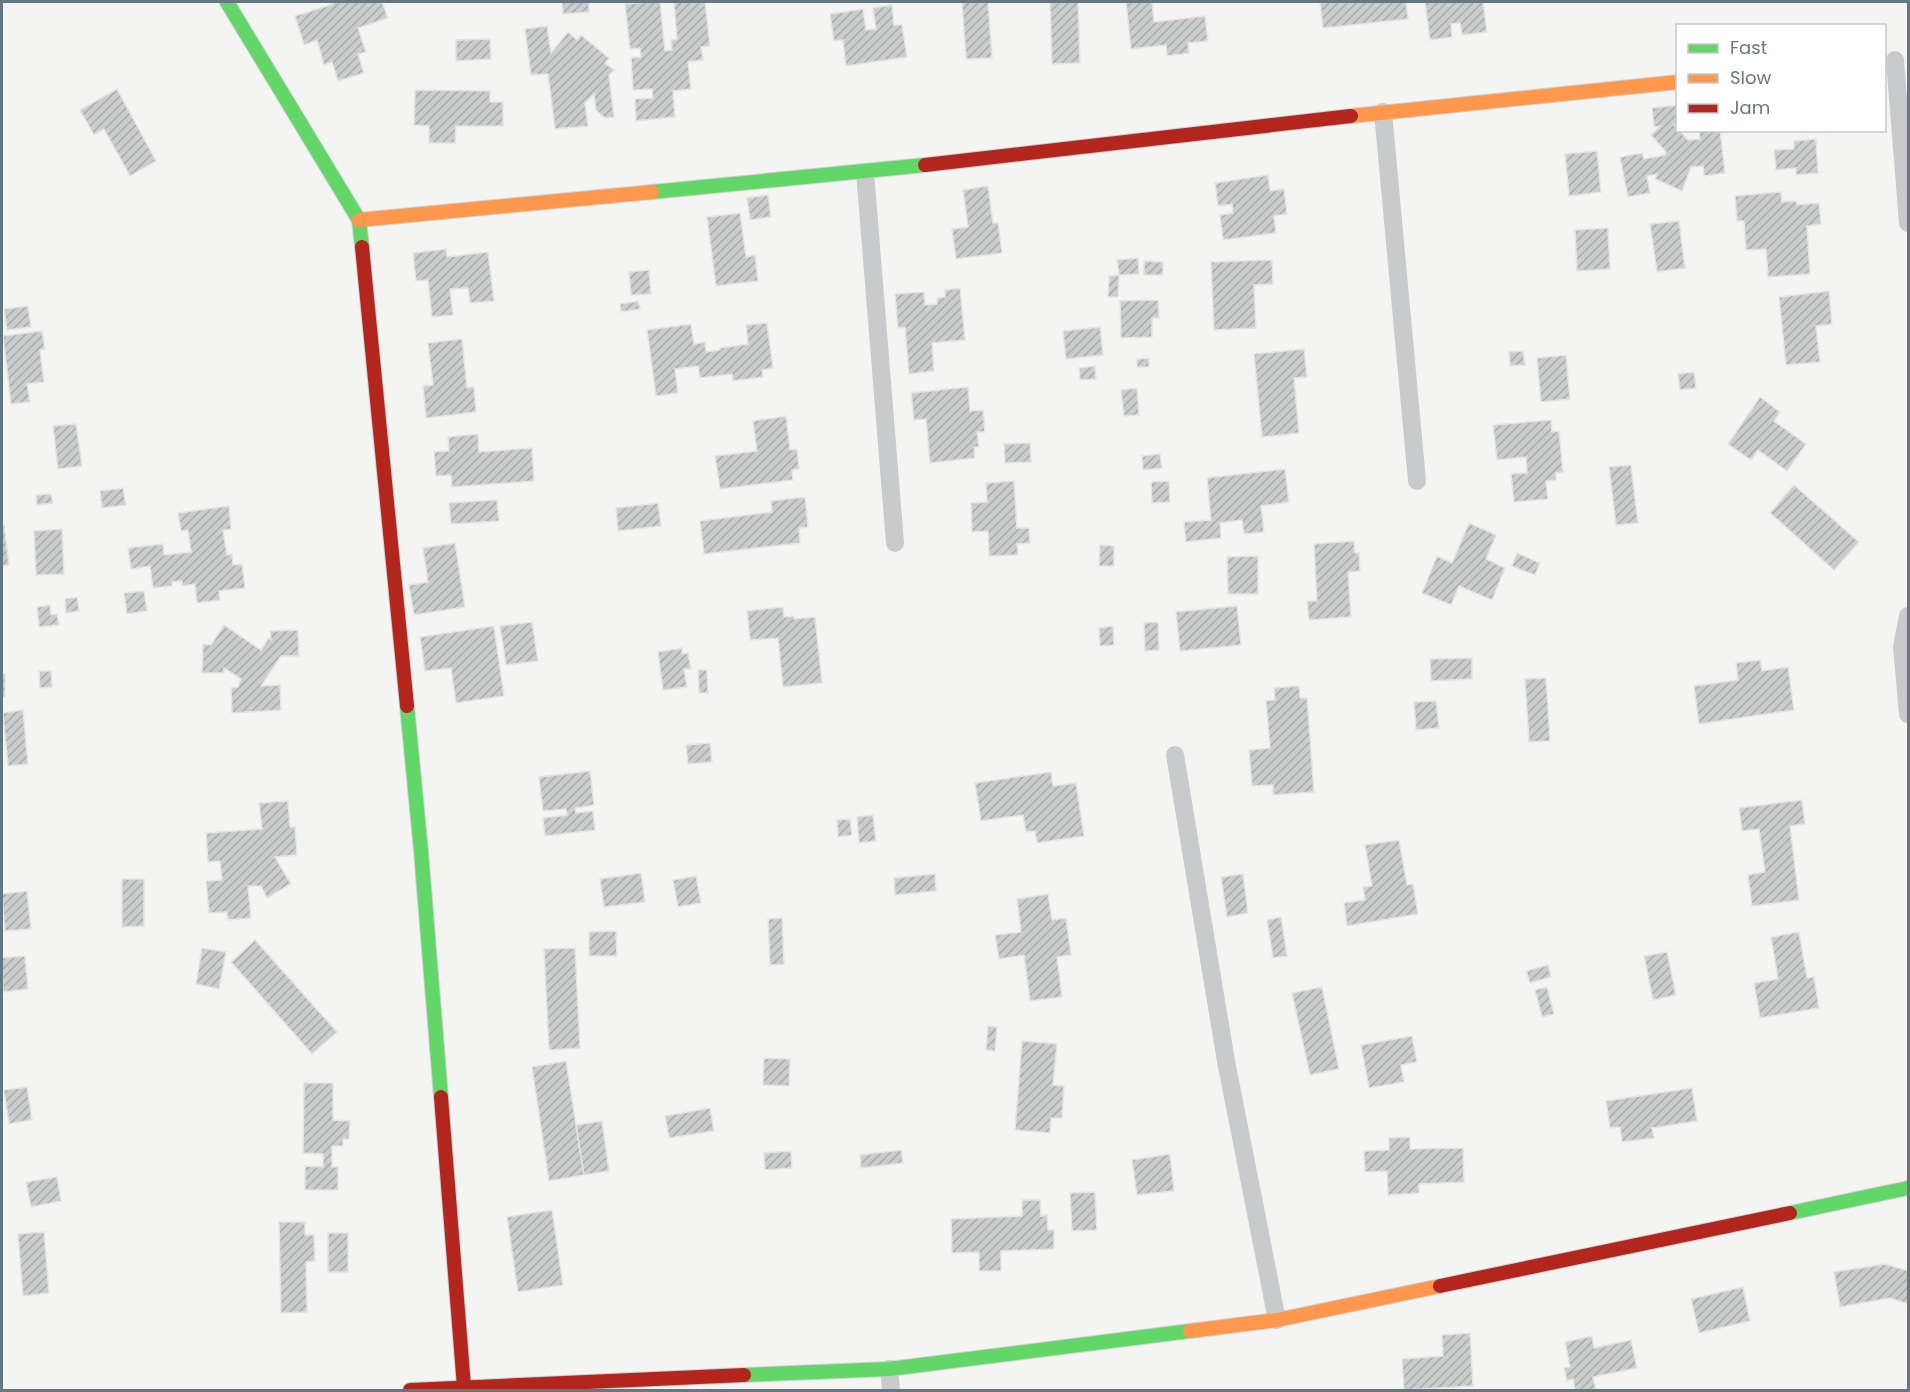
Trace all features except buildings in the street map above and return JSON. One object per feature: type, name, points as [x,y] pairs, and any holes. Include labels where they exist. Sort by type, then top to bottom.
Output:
[{"type":"street","points":[[227,2],[359,220],[421,851],[464,1387]]},
{"type":"street","points":[[1896,60],[1908,223]]},
{"type":"street","points":[[359,220],[865,172],[1383,112],[1676,82]]},
{"type":"street","points":[[1383,112],[1417,481]]},
{"type":"street","points":[[865,172],[895,543]]},
{"type":"street","points":[[1908,616],[1902,647],[1908,714]]},
{"type":"street","points":[[1175,755],[1226,1061],[1277,1320]]},
{"type":"street","points":[[410,1390],[889,1369],[1277,1320],[1908,1188]]},
{"type":"street","points":[[889,1369],[891,1390]]},
{"type":"traffic: fast","points":[[227,2],[359,220],[362,247]]},
{"type":"traffic: fast","points":[[652,192],[925,165]]},
{"type":"traffic: fast","points":[[407,706],[441,1097]]},
{"type":"traffic: fast","points":[[1790,1213],[1908,1188]]},
{"type":"traffic: fast","points":[[744,1375],[889,1369],[1190,1331]]},
{"type":"traffic: slow","points":[[1351,116],[1676,82]]},
{"type":"traffic: slow","points":[[359,220],[652,192]]},
{"type":"traffic: slow","points":[[1190,1331],[1277,1320],[1440,1286]]},
{"type":"traffic: jam","points":[[925,165],[1351,116]]},
{"type":"traffic: jam","points":[[362,247],[407,706]]},
{"type":"traffic: jam","points":[[441,1097],[464,1387]]},
{"type":"traffic: jam","points":[[1440,1286],[1790,1213]]},
{"type":"traffic: jam","points":[[410,1390],[744,1375]]}]
